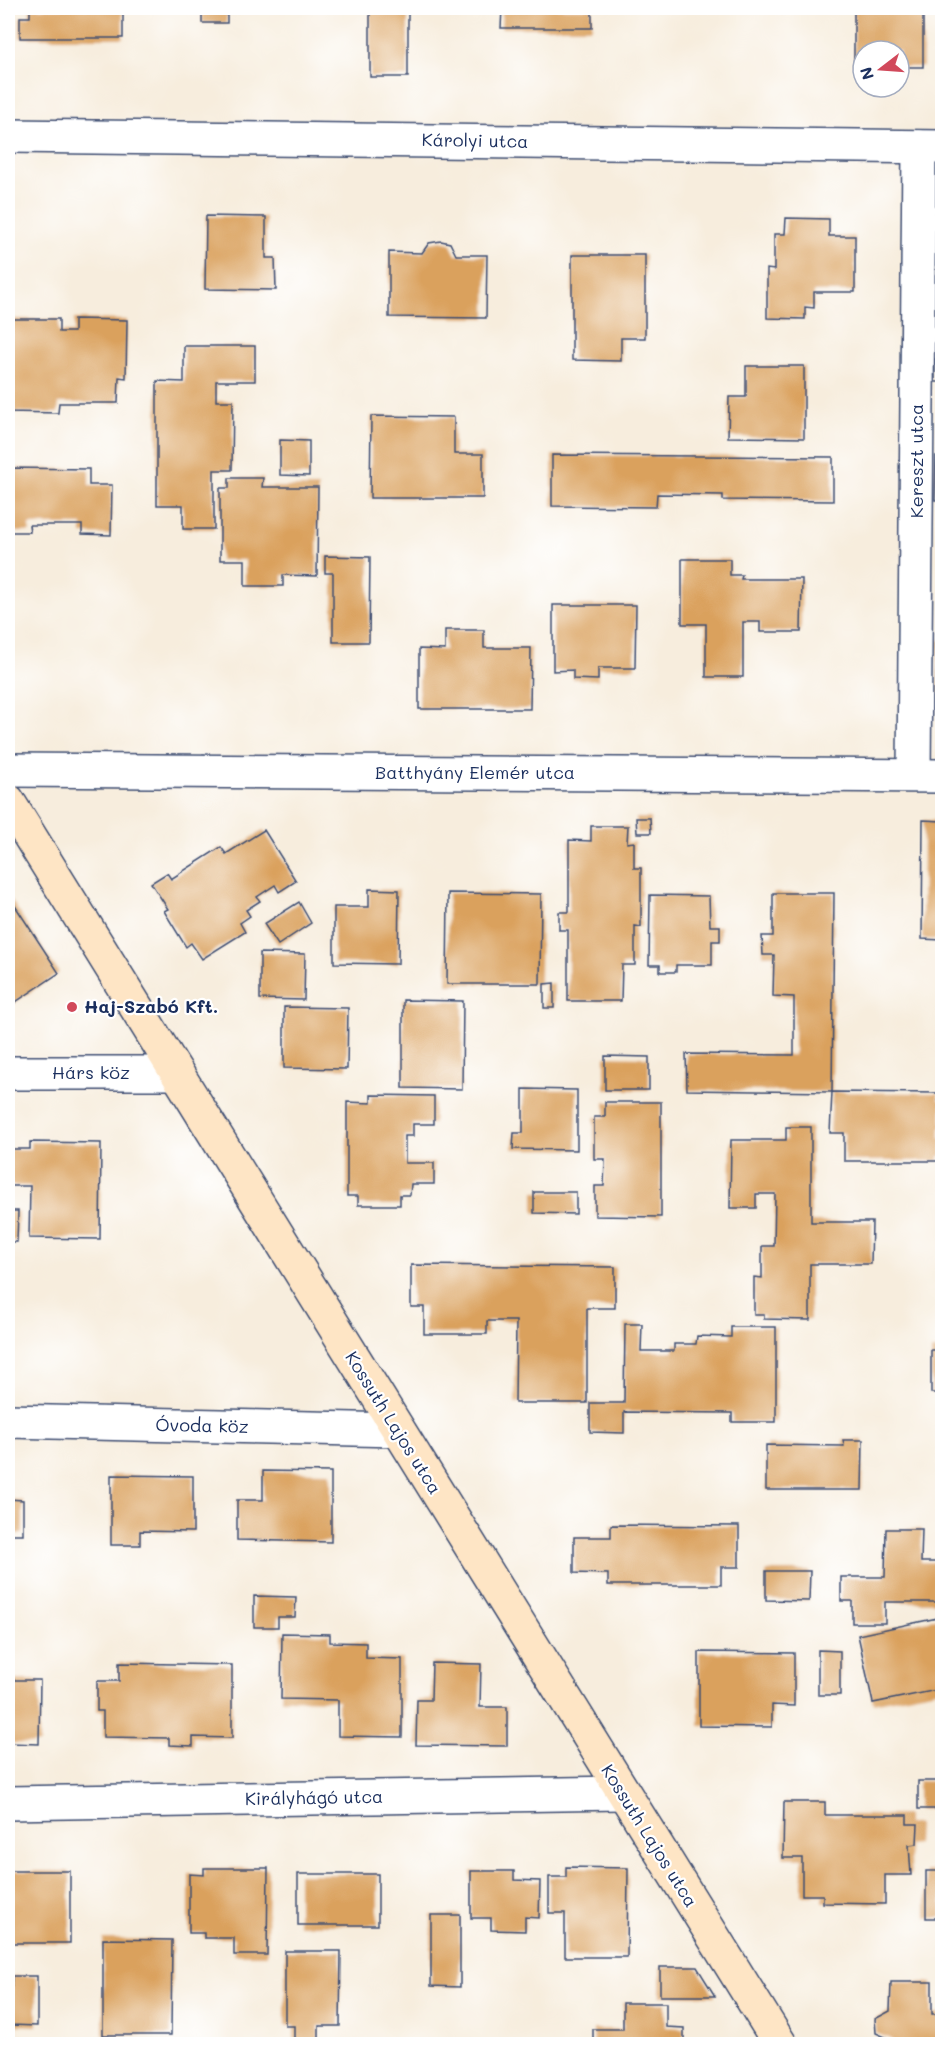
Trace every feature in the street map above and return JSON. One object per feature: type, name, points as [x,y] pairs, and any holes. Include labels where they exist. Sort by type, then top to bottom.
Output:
[{"type":"street","name":"Károlyi utca","points":[[8,135],[931,147]]},
{"type":"street","name":"Kereszt utca","points":[[928,776],[931,147]]},
{"type":"street","name":"Batthyány Elemér utca","points":[[8,770],[928,776]]},
{"type":"street","name":"Kossuth Lajos utca","points":[[8,801],[621,1792],[780,2044]]},
{"type":"street","name":"Hárs köz","points":[[8,1073],[176,1072]]},
{"type":"street","name":"Óvoda köz","points":[[8,1421],[397,1430]]},
{"type":"street","name":"Királyhágó utca","points":[[8,1803],[621,1792]]},
{"type":"building","points":[[30,8],[123,8],[123,38],[20,38],[20,17],[30,17]]},
{"type":"building","points":[[202,8],[227,8],[227,23],[202,23]]},
{"type":"building","points":[[370,8],[408,8],[408,77],[370,77]]},
{"type":"building","points":[[502,8],[592,8],[592,28],[501,28]]},
{"type":"building","points":[[854,8],[923,8],[923,67],[911,67],[911,39],[854,39]]},
{"type":"building","points":[[206,216],[266,217],[266,258],[275,258],[276,290],[205,289]]},
{"type":"building","points":[[786,218],[829,219],[829,236],[855,236],[855,292],[814,292],[814,308],[805,307],[805,319],[767,318],[767,269],[774,270],[774,234],[785,234]]},
{"type":"building","points":[[441,241],[450,243],[456,255],[487,255],[486,318],[389,317],[389,252],[422,253],[429,243]]},
{"type":"building","points":[[572,255],[645,255],[645,338],[621,338],[621,361],[572,360]]},
{"type":"building","points":[[8,319],[59,319],[59,332],[74,332],[74,319],[127,320],[126,378],[119,377],[118,403],[59,403],[58,413],[8,412]]},
{"type":"building","points":[[184,346],[255,346],[255,381],[216,381],[216,401],[233,401],[232,470],[214,470],[214,529],[183,529],[183,505],[157,505],[157,381],[184,382]]},
{"type":"building","points":[[935,359],[942,359],[942,382],[935,382]]},
{"type":"building","points":[[746,366],[804,366],[804,438],[728,437],[729,397],[746,397]]},
{"type":"building","points":[[371,416],[454,417],[454,454],[483,454],[483,498],[370,498]]},
{"type":"building","points":[[280,440],[309,441],[309,476],[280,475]]},
{"type":"building","points":[[552,455],[833,457],[833,501],[723,500],[723,495],[657,494],[656,507],[552,506]]},
{"type":"building","points":[[936,456],[942,456],[942,500],[935,500]]},
{"type":"building","points":[[8,468],[89,469],[89,485],[112,485],[111,535],[82,534],[82,525],[29,525],[30,532],[8,532]]},
{"type":"building","points":[[229,478],[263,478],[262,487],[318,487],[317,576],[283,575],[283,586],[245,586],[245,560],[220,560],[220,488],[229,488]]},
{"type":"building","points":[[325,556],[370,557],[369,642],[333,642],[333,573],[325,573]]},
{"type":"building","points":[[682,559],[730,559],[730,575],[742,575],[741,579],[802,579],[801,632],[760,632],[760,622],[743,622],[743,677],[706,677],[706,624],[682,624]]},
{"type":"building","points":[[553,605],[636,605],[635,668],[598,668],[598,680],[573,679],[573,670],[553,671]]},
{"type":"building","points":[[445,630],[484,630],[484,648],[531,648],[530,709],[419,709],[419,649],[445,650]]},
{"type":"building","points":[[937,640],[942,640],[942,702],[936,702]]},
{"type":"building","points":[[636,818],[650,818],[651,833],[637,833]]},
{"type":"building","points":[[923,820],[942,821],[942,940],[922,939]]},
{"type":"building","points":[[591,826],[628,826],[627,843],[634,842],[634,868],[641,868],[641,927],[635,926],[635,965],[622,965],[621,1001],[568,1001],[568,930],[559,930],[559,912],[569,912],[569,840],[591,841]]},
{"type":"building","points":[[264,830],[296,881],[279,892],[275,885],[257,897],[260,901],[246,910],[250,916],[240,923],[245,932],[202,959],[191,943],[186,947],[164,911],[168,909],[151,883],[167,873],[171,879],[221,847],[226,854]]},
{"type":"building","points":[[369,889],[399,890],[398,964],[334,963],[334,907],[369,907]]},
{"type":"building","points":[[448,893],[541,894],[540,984],[447,984]]},
{"type":"building","points":[[773,893],[834,893],[832,1092],[687,1090],[686,1054],[794,1055],[794,997],[773,996],[774,955],[763,955],[762,936],[773,936]]},
{"type":"building","points":[[8,895],[59,973],[8,1007]]},
{"type":"building","points":[[650,895],[709,896],[710,926],[720,926],[720,941],[712,941],[712,965],[676,965],[676,972],[660,972],[660,965],[649,965]]},
{"type":"building","points":[[299,902],[311,923],[278,945],[264,924]]},
{"type":"building","points":[[260,953],[305,954],[304,1000],[260,999]]},
{"type":"building","points":[[554,983],[554,1008],[544,1008],[544,984]]},
{"type":"building","points":[[403,1000],[463,1001],[462,1089],[403,1088]]},
{"type":"building","points":[[284,1007],[348,1008],[347,1069],[284,1068]]},
{"type":"building","points":[[605,1056],[649,1057],[649,1090],[605,1090]]},
{"type":"building","points":[[523,1089],[577,1090],[577,1150],[513,1149],[514,1133],[523,1133]]},
{"type":"building","points":[[832,1092],[939,1093],[938,1100],[942,1100],[940,1137],[942,1137],[942,1156],[939,1156],[939,1161],[844,1161],[844,1133],[830,1133]]},
{"type":"building","points":[[371,1095],[434,1096],[434,1124],[413,1124],[413,1136],[405,1136],[405,1163],[434,1163],[434,1184],[411,1184],[410,1195],[400,1195],[400,1205],[358,1205],[358,1196],[347,1196],[347,1102],[371,1103]]},
{"type":"building","points":[[605,1102],[661,1102],[661,1217],[595,1216],[595,1186],[604,1186],[605,1159],[594,1159],[594,1117],[605,1117]]},
{"type":"building","points":[[786,1127],[811,1127],[811,1222],[872,1222],[871,1264],[810,1264],[810,1320],[764,1319],[764,1315],[754,1315],[754,1277],[762,1278],[762,1246],[774,1246],[775,1194],[756,1194],[756,1208],[730,1208],[731,1140],[786,1140]]},
{"type":"building","points":[[30,1142],[101,1143],[100,1239],[29,1238],[30,1186],[9,1186],[9,1149],[30,1149]]},
{"type":"building","points":[[534,1192],[576,1192],[576,1214],[534,1213]]},
{"type":"building","points":[[8,1211],[18,1211],[17,1242],[8,1242]]},
{"type":"building","points":[[411,1265],[615,1267],[615,1308],[587,1308],[587,1403],[515,1403],[516,1321],[487,1321],[487,1334],[424,1334],[424,1307],[411,1307]]},
{"type":"building","points":[[625,1324],[642,1324],[641,1351],[674,1351],[674,1344],[696,1344],[697,1336],[731,1337],[731,1327],[776,1327],[776,1422],[732,1422],[732,1413],[624,1412],[624,1433],[590,1432],[590,1403],[624,1403]]},
{"type":"building","points":[[931,1350],[942,1350],[942,1393],[931,1393]]},
{"type":"building","points":[[843,1440],[863,1440],[862,1490],[766,1490],[766,1445],[844,1446]]},
{"type":"building","points":[[263,1471],[331,1472],[331,1542],[237,1540],[237,1500],[263,1500]]},
{"type":"building","points":[[111,1475],[193,1476],[193,1532],[140,1531],[140,1545],[111,1545]]},
{"type":"building","points":[[8,1499],[23,1500],[23,1534],[8,1534]]},
{"type":"building","points":[[611,1525],[739,1526],[739,1567],[721,1567],[721,1585],[608,1585],[608,1574],[574,1573],[574,1537],[611,1537]]},
{"type":"building","points":[[886,1529],[922,1529],[921,1562],[942,1562],[942,1602],[885,1602],[885,1623],[852,1623],[852,1601],[841,1601],[841,1577],[885,1577]]},
{"type":"building","points":[[766,1571],[810,1571],[809,1601],[766,1600]]},
{"type":"building","points":[[254,1596],[296,1597],[295,1617],[278,1617],[278,1627],[254,1627]]},
{"type":"building","points":[[942,1617],[942,1689],[873,1703],[858,1635]]},
{"type":"building","points":[[282,1633],[330,1634],[330,1642],[366,1643],[366,1658],[402,1659],[402,1737],[338,1736],[338,1700],[281,1699]]},
{"type":"building","points":[[818,1650],[840,1651],[840,1695],[818,1695]]},
{"type":"building","points":[[699,1652],[794,1653],[794,1706],[772,1705],[772,1727],[699,1726]]},
{"type":"building","points":[[119,1663],[232,1665],[232,1738],[193,1737],[193,1746],[169,1745],[169,1738],[103,1737],[103,1711],[97,1711],[97,1681],[119,1681]]},
{"type":"building","points":[[432,1663],[481,1664],[480,1707],[507,1707],[507,1746],[416,1745],[417,1700],[431,1700]]},
{"type":"building","points":[[8,1680],[40,1680],[39,1744],[8,1743]]},
{"type":"building","points":[[918,1781],[942,1781],[942,1809],[918,1809]]},
{"type":"building","points":[[784,1802],[825,1802],[825,1815],[907,1815],[907,1824],[918,1824],[917,1844],[909,1845],[911,1875],[885,1875],[885,1904],[823,1903],[823,1895],[802,1895],[802,1858],[783,1858]]},
{"type":"building","points":[[566,1867],[628,1868],[627,1957],[565,1957],[565,1913],[549,1913],[549,1877],[566,1877]]},
{"type":"building","points":[[204,1868],[268,1868],[267,1955],[234,1955],[234,1938],[204,1938],[204,1933],[189,1933],[189,1874],[204,1875]]},
{"type":"building","points":[[8,1871],[70,1871],[70,1943],[8,1943]]},
{"type":"building","points":[[471,1871],[514,1871],[514,1880],[540,1881],[539,1918],[525,1917],[525,1931],[491,1930],[491,1918],[471,1918]]},
{"type":"building","points":[[926,1871],[942,1871],[942,1918],[926,1918]]},
{"type":"building","points":[[298,1874],[378,1874],[378,1925],[298,1925]]},
{"type":"building","points":[[431,1915],[460,1915],[460,1987],[431,1986]]},
{"type":"building","points":[[103,1939],[172,1940],[171,2035],[103,2035]]},
{"type":"building","points":[[285,1951],[341,1951],[340,2026],[319,2026],[319,2044],[294,2044],[294,2026],[285,2026]]},
{"type":"building","points":[[660,1967],[697,1967],[715,1996],[660,1996]]},
{"type":"building","points":[[12,1976],[37,1976],[37,2026],[11,2025]]},
{"type":"building","points":[[891,1982],[932,1982],[932,2014],[942,2014],[942,2044],[892,2044],[892,2040],[876,2033],[875,2019],[890,2011]]},
{"type":"building","points":[[623,2003],[666,2003],[666,2027],[684,2028],[684,2044],[593,2044],[593,2029],[623,2029]]},
{"type":"place","name":"Haj-Szabó Kft.","points":[[72,1007]]}]
